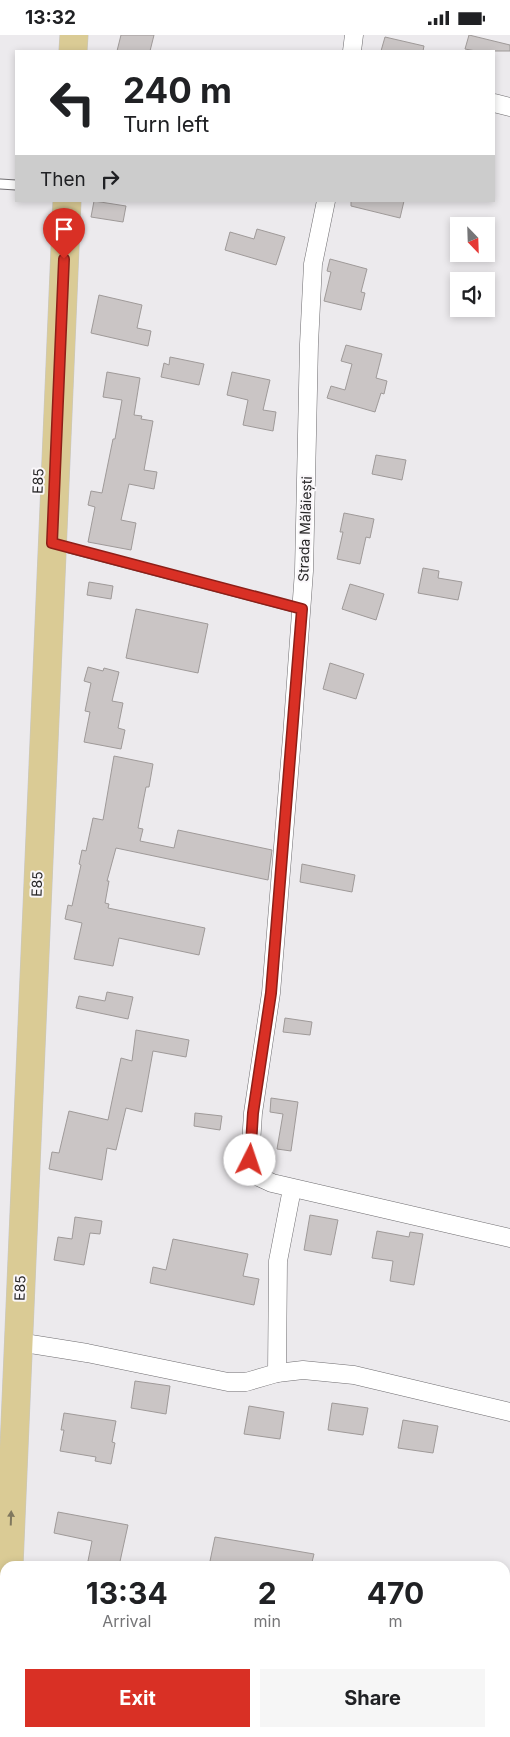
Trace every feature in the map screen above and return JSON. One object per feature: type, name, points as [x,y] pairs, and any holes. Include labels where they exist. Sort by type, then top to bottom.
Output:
[{"type":"main road","points":[[57,35],[57,50]]},
{"type":"main road","points":[[73,50],[74,35]]},
{"type":"main road","name":"E85","points":[[9,1561],[9,1351],[50,202]]},
{"type":"main road","name":"E85","points":[[9,1351],[52,543],[67,202]]},
{"type":"street","points":[[352,50],[354,35]]},
{"type":"street","points":[[495,103],[510,107]]},
{"type":"street","name":"Strada Mălăiești","points":[[326,202],[314,264],[309,344],[302,609],[271,993],[253,1113],[250,1160],[252,1170],[259,1177],[272,1183],[510,1238]]},
{"type":"street","points":[[277,1373],[278,1261],[292,1189]]},
{"type":"street","points":[[9,1351],[88,1353],[228,1382],[246,1382],[277,1373],[303,1370],[354,1375],[510,1412]]},
{"type":"lane","points":[[0,184],[15,185]]},
{"type":"lane","points":[[52,543],[302,609]]},
{"type":"building","points":[[121,35],[154,35],[150,50],[117,50]]},
{"type":"building","points":[[469,35],[510,45],[510,51],[465,49]]},
{"type":"building","points":[[385,37],[424,46],[423,50],[381,50]]},
{"type":"building","points":[[94,202],[126,206],[123,222],[91,217]]},
{"type":"building","points":[[351,202],[404,202],[400,218],[351,206]]},
{"type":"building","points":[[257,229],[285,237],[276,265],[225,250],[230,232],[254,239]]},
{"type":"building","points":[[330,259],[367,269],[361,292],[365,293],[361,310],[324,301],[331,272],[327,271]]},
{"type":"building","points":[[99,295],[142,305],[137,328],[151,331],[148,346],[91,333]]},
{"type":"building","points":[[346,345],[382,354],[376,378],[387,381],[384,394],[381,393],[375,412],[327,398],[331,386],[345,390],[352,364],[341,361]]},
{"type":"building","points":[[170,357],[204,364],[199,385],[161,377],[164,363],[169,365]]},
{"type":"building","points":[[107,372],[140,378],[134,415],[142,416],[141,419],[153,421],[144,470],[157,472],[154,489],[129,484],[121,520],[136,523],[131,550],[88,542],[95,507],[88,505],[91,491],[102,493],[122,400],[103,397]]},
{"type":"building","points":[[232,372],[270,380],[263,410],[276,412],[273,431],[243,425],[248,400],[227,395]]},
{"type":"building","points":[[376,455],[406,460],[402,480],[372,474]]},
{"type":"building","points":[[344,513],[374,519],[370,538],[366,537],[360,564],[337,559],[343,532],[340,532]]},
{"type":"building","points":[[423,568],[439,571],[438,578],[462,582],[458,600],[418,593]]},
{"type":"building","points":[[89,582],[113,586],[111,599],[87,595]]},
{"type":"building","points":[[350,584],[384,594],[376,620],[342,609]]},
{"type":"building","points":[[136,609],[208,624],[198,673],[126,658]]},
{"type":"building","points":[[330,663],[364,674],[356,699],[323,689]]},
{"type":"building","points":[[88,667],[103,671],[104,668],[119,672],[112,701],[123,703],[118,728],[125,730],[121,749],[84,742],[90,712],[85,711],[91,683],[84,681]]},
{"type":"building","points":[[114,756],[153,764],[149,787],[146,787],[138,828],[143,829],[140,841],[174,848],[178,830],[272,850],[268,880],[116,848],[107,881],[109,881],[105,903],[109,904],[108,908],[205,928],[199,955],[119,938],[113,966],[74,959],[82,923],[65,919],[68,905],[72,906],[81,865],[79,864],[82,850],[86,851],[93,818],[103,820]]},
{"type":"building","points":[[302,864],[355,875],[352,892],[300,882]]},
{"type":"building","points":[[107,992],[133,997],[128,1019],[76,1008],[79,996],[105,1001]]},
{"type":"building","points":[[285,1018],[312,1022],[310,1035],[283,1032]]},
{"type":"building","points":[[136,1030],[189,1040],[186,1057],[153,1051],[142,1112],[126,1108],[116,1150],[107,1148],[102,1180],[49,1169],[52,1152],[59,1153],[69,1111],[108,1120],[121,1058],[132,1061]]},
{"type":"building","points":[[271,1098],[298,1102],[291,1151],[277,1149],[283,1114],[270,1112]]},
{"type":"building","points":[[195,1113],[222,1116],[220,1130],[194,1126]]},
{"type":"building","points":[[310,1215],[338,1220],[331,1255],[304,1250]]},
{"type":"building","points":[[75,1217],[102,1221],[100,1234],[90,1233],[84,1265],[54,1260],[58,1237],[72,1239]]},
{"type":"building","points":[[377,1231],[409,1237],[410,1232],[423,1234],[414,1285],[390,1281],[393,1261],[372,1258]]},
{"type":"building","points":[[173,1239],[248,1254],[243,1276],[259,1279],[254,1305],[150,1283],[153,1267],[166,1270]]},
{"type":"building","points":[[135,1381],[170,1386],[166,1414],[131,1408]]},
{"type":"building","points":[[332,1403],[368,1408],[363,1435],[328,1430]]},
{"type":"building","points":[[249,1406],[284,1412],[280,1439],[244,1434]]},
{"type":"building","points":[[64,1413],[116,1421],[112,1442],[115,1443],[111,1464],[95,1461],[96,1457],[60,1451],[64,1430],[61,1430]]},
{"type":"building","points":[[403,1420],[438,1426],[433,1453],[398,1448]]},
{"type":"building","points":[[58,1512],[128,1525],[120,1561],[88,1561],[92,1541],[54,1533]]},
{"type":"building","points":[[215,1537],[314,1554],[312,1561],[210,1561]]},
{"type":"route","points":[[64,259],[52,543],[302,609],[271,993],[253,1113],[250,1160]]}]
